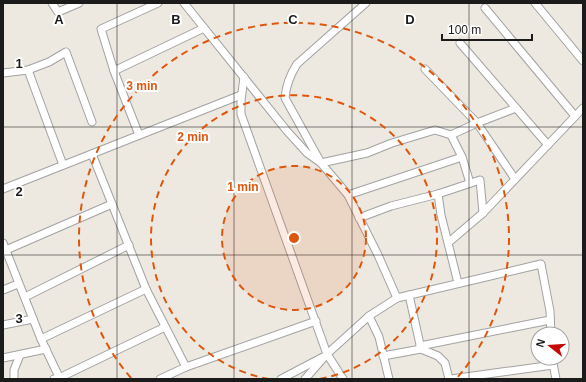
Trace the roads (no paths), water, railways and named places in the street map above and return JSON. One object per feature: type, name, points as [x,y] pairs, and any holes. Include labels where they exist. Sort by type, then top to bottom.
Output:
[{"type":"street","points":[[52,3],[58,12],[79,3]]},
{"type":"street","points":[[139,135],[114,71],[102,30],[158,3]]},
{"type":"street","points":[[184,3],[287,131],[307,153],[321,164],[348,195],[378,255],[397,298]]},
{"type":"street","points":[[321,164],[285,98],[286,87],[290,74],[298,64],[366,3]]},
{"type":"street","points":[[535,3],[583,61]]},
{"type":"street","points":[[485,8],[576,116]]},
{"type":"street","points":[[114,71],[204,28]]},
{"type":"street","points":[[460,44],[548,145]]},
{"type":"street","points":[[3,73],[28,70],[49,62],[66,52],[92,122]]},
{"type":"street","points":[[425,69],[477,123],[515,179]]},
{"type":"street","points":[[28,70],[63,165]]},
{"type":"street","points":[[244,77],[241,95],[241,114],[327,354],[343,379]]},
{"type":"street","points":[[3,189],[241,95]]},
{"type":"street","points":[[321,164],[367,153],[392,143],[435,130],[451,135],[516,108]]},
{"type":"street","points":[[449,242],[483,213],[583,108]]},
{"type":"street","points":[[451,135],[462,158],[470,183]]},
{"type":"street","points":[[92,154],[146,289],[186,367]]},
{"type":"street","points":[[348,195],[462,158]]},
{"type":"street","points":[[359,218],[391,206],[438,194],[480,180],[483,213]]},
{"type":"street","points":[[438,194],[458,283]]},
{"type":"street","points":[[112,204],[5,247],[18,284],[58,379],[165,327]]},
{"type":"street","points":[[25,298],[129,245]]},
{"type":"street","points":[[309,378],[327,354],[369,316],[397,298],[541,264],[550,311],[550,326]]},
{"type":"street","points":[[3,290],[18,284]]},
{"type":"street","points":[[41,339],[146,289]]},
{"type":"street","points":[[409,295],[420,348]]},
{"type":"street","points":[[369,316],[379,337],[389,379]]},
{"type":"street","points":[[3,325],[33,319]]},
{"type":"street","points":[[383,356],[550,320]]},
{"type":"street","points":[[160,379],[186,367],[316,321]]},
{"type":"street","points":[[420,348],[438,356],[445,363],[450,379],[530,365]]},
{"type":"street","points":[[3,358],[46,349]]},
{"type":"street","points":[[281,379],[327,354]]},
{"type":"street","points":[[14,379],[14,370],[20,355]]},
{"type":"street","points":[[553,366],[556,379]]}]
